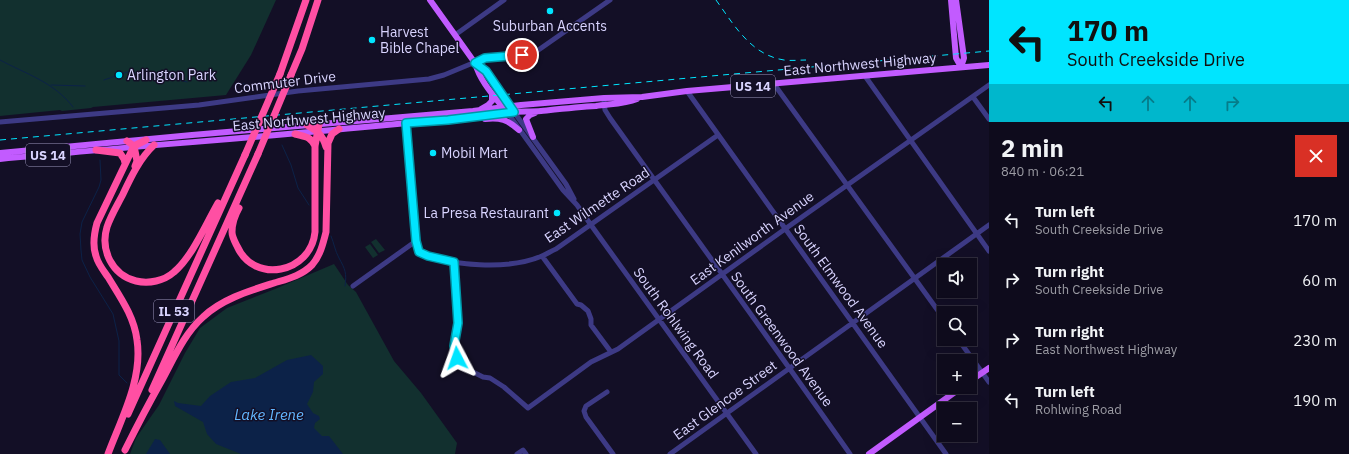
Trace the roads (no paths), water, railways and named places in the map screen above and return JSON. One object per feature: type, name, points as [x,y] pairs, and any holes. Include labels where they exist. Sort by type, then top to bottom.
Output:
[{"type":"highway","name":"IL 53","points":[[109,454],[245,155],[280,74],[306,0]]},
{"type":"highway","name":"IL 53","points":[[124,452],[258,154],[302,48],[318,0]]},
{"type":"highway","points":[[307,125],[318,127]]},
{"type":"highway","points":[[253,165],[247,187],[235,216],[232,232],[233,238],[240,253],[252,264],[265,269],[285,269],[294,265],[308,254],[312,248],[315,238],[315,146],[318,127]]},
{"type":"highway","points":[[318,127],[324,139],[327,151]]},
{"type":"highway","points":[[124,452],[179,347],[196,323],[222,302],[254,289],[298,275],[311,266],[317,258],[324,242],[326,232],[327,151],[330,137],[339,129]]},
{"type":"highway","points":[[295,134],[310,138],[315,146]]},
{"type":"highway","points":[[109,454],[131,393],[138,363],[138,352],[133,322],[126,307],[98,261],[95,250],[94,235],[97,223],[134,146],[146,140]]},
{"type":"highway","points":[[127,141],[134,146],[137,161],[129,182]]},
{"type":"highway","points":[[154,145],[144,155],[129,182],[108,225],[105,241],[106,254],[113,266],[122,276],[136,281],[151,282],[164,278],[174,272],[187,257],[238,168]]},
{"type":"highway","points":[[96,150],[120,153],[123,156],[125,163]]},
{"type":"main road","points":[[430,0],[475,63],[486,71],[509,110]]},
{"type":"main road","points":[[951,0],[956,58],[961,67]]},
{"type":"main road","points":[[956,0],[964,58],[961,67]]},
{"type":"main road","points":[[475,63],[478,74],[492,94],[509,110]]},
{"type":"main road","name":"US 14","points":[[961,67],[989,65]]},
{"type":"main road","name":"East Northwest Highway","points":[[0,153],[96,150],[295,134],[318,127],[406,120],[448,120],[509,110],[604,98],[642,97],[687,91],[961,67]]},
{"type":"main road","points":[[473,111],[484,108],[488,105],[492,101],[492,94]]},
{"type":"main road","name":"East Northwest Highway","points":[[318,127],[339,129],[473,111],[541,111],[605,105],[631,101],[642,97]]},
{"type":"main road","points":[[532,137],[526,119],[530,114],[541,111]]},
{"type":"main road","points":[[448,120],[454,122],[498,118],[511,123],[520,130]]},
{"type":"main road","name":"East Northwest Highway","points":[[0,159],[30,153],[127,141],[307,125]]},
{"type":"main road","points":[[977,376],[989,368]]},
{"type":"main road","points":[[869,454],[952,394]]},
{"type":"street","points":[[455,35],[504,0]]},
{"type":"street","name":"Commuter Drive","points":[[0,122],[199,105],[291,92],[429,79],[444,75],[485,58],[530,55],[537,52],[610,0]]},
{"type":"street","points":[[864,76],[989,251]]},
{"type":"street","points":[[774,84],[937,309]]},
{"type":"street","name":"East Kenilworth Avenue","points":[[454,262],[458,323],[454,346],[457,358],[463,367],[490,378],[504,387],[528,408],[591,362],[618,349],[721,274],[989,85]]},
{"type":"street","name":"South Elmwood Avenue","points":[[687,91],[946,454]]},
{"type":"street","points":[[973,97],[989,119]]},
{"type":"street","name":"South Greenwood Avenue","points":[[604,98],[605,110],[610,118],[850,454]]},
{"type":"street","name":"South Rohlwing Road","points":[[509,110],[520,130],[563,190],[577,205]]},
{"type":"street","name":"South Rohlwing Road","points":[[509,110],[532,137],[566,184],[577,205],[591,225],[756,454]]},
{"type":"street","points":[[352,286],[416,241],[406,120]]},
{"type":"street","name":"East Wilmette Road","points":[[416,241],[419,252],[428,256],[454,262],[491,265],[525,261],[542,256],[556,249],[591,225],[718,135]]},
{"type":"street","name":"East Glencoe Street","points":[[670,454],[726,412],[790,368],[989,225]]},
{"type":"street","points":[[542,256],[577,304],[588,310],[591,325],[611,352]]},
{"type":"street","points":[[963,346],[989,382]]},
{"type":"street","points":[[606,392],[586,406],[584,411],[586,417],[613,454]]},
{"type":"street","points":[[517,454],[523,450],[526,454]]},
{"type":"water","name":"Lake Irene","points":[[311,355],[323,366],[323,374],[314,382],[313,392],[307,404],[313,413],[319,416],[320,419],[315,423],[314,428],[322,436],[329,436],[343,454],[241,454],[216,444],[207,434],[203,422],[175,406],[174,401],[178,403],[201,406],[210,396],[231,382],[255,378],[287,360]]},
{"type":"water","points":[[155,439],[160,440],[170,454],[146,454]]},
{"type":"waterway","points":[[0,60],[39,79],[57,91],[73,107]]},
{"type":"waterway","points":[[104,80],[127,72],[157,74],[187,82]]},
{"type":"waterway","points":[[236,84],[245,84],[250,90]]},
{"type":"waterway","points":[[51,85],[85,86]]},
{"type":"waterway","points":[[282,145],[291,165],[298,188],[309,205]]},
{"type":"waterway","points":[[100,160],[101,180],[99,187],[82,222],[80,234],[82,260],[90,277],[113,314],[119,341],[119,375],[127,383]]},
{"type":"waterway","points":[[331,236],[336,253],[345,271],[345,286]]},
{"type":"railway","points":[[716,0],[744,38],[762,52],[772,57],[784,60],[806,60]]},
{"type":"railway","points":[[0,140],[989,51]]},
{"type":"place","name":"Suburban Accents","points":[[550,11]]},
{"type":"place","name":"Harvest Bible Chapel","points":[[372,40]]},
{"type":"place","name":"Arlington Park","points":[[119,75]]},
{"type":"place","name":"Mobil Mart","points":[[433,153]]},
{"type":"place","name":"La Presa Restaurant","points":[[557,213]]}]
